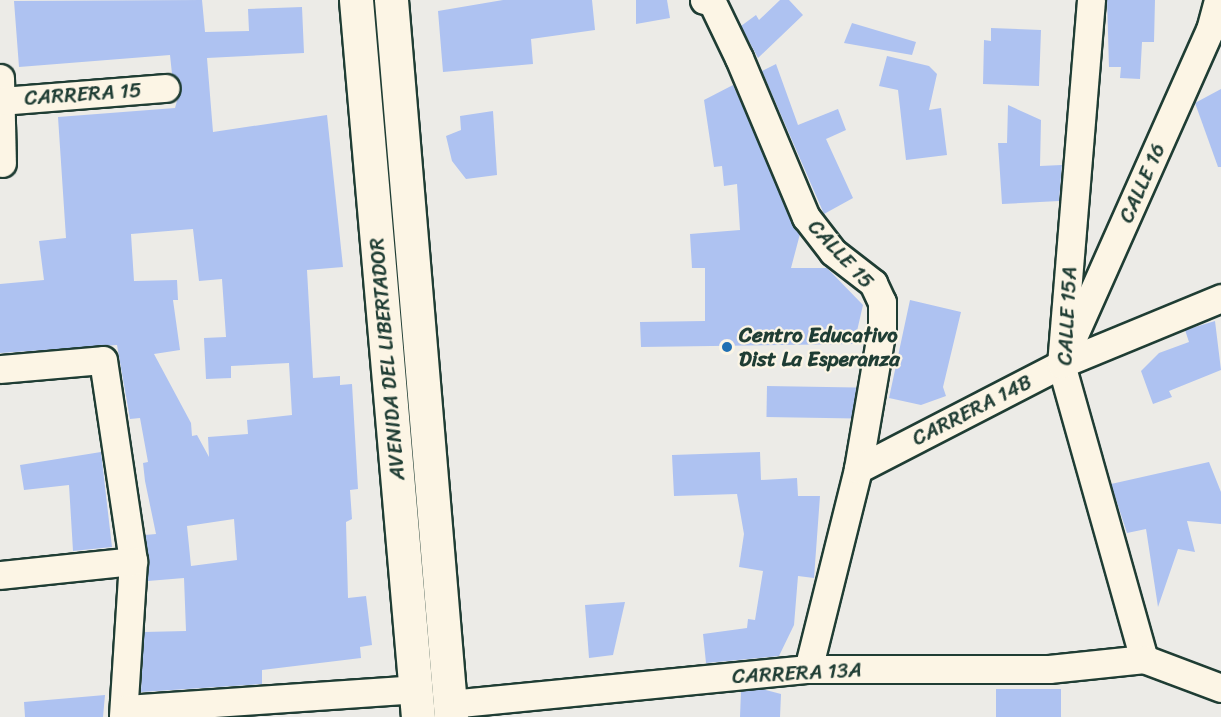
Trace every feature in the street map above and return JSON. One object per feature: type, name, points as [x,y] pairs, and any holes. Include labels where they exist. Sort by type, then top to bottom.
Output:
[{"type":"main road","name":"AVENIDA DEL LIBERTADOR","points":[[356,0],[416,703]]},
{"type":"main road","name":"AVENIDA DEL LIBERTADOR","points":[[391,0],[451,710]]},
{"type":"street","name":"CALLE 15","points":[[704,0],[712,2],[739,58],[806,217],[833,252],[873,283],[882,302],[858,469],[808,669]]},
{"type":"street","name":"CALLE 15A","points":[[1091,0],[1061,364],[1144,659]]},
{"type":"street","name":"CALLE 16","points":[[1061,364],[1210,30],[1218,0]]},
{"type":"street","name":"CARRERA 15","points":[[0,93],[165,88]]},
{"type":"street","points":[[0,93],[2,163]]},
{"type":"street","name":"CARRERA 14B","points":[[858,469],[1061,364],[1221,298]]},
{"type":"street","points":[[0,369],[103,360],[133,561],[124,713],[416,703]]},
{"type":"street","points":[[0,575],[133,561]]},
{"type":"street","points":[[1144,659],[1221,688]]},
{"type":"street","name":"CARRERA 13A","points":[[451,710],[808,669],[1049,669],[1144,659]]},
{"type":"building","points":[[202,0],[205,32],[249,31],[248,9],[302,7],[304,53],[207,58],[213,132],[327,115],[343,267],[307,270],[313,378],[340,376],[340,385],[352,384],[358,489],[350,490],[352,519],[346,522],[348,598],[366,596],[372,645],[360,647],[361,658],[262,670],[262,684],[141,692],[144,632],[186,631],[184,578],[148,581],[145,535],[156,534],[143,463],[148,462],[140,418],[130,419],[117,345],[0,353],[0,284],[44,280],[39,241],[66,238],[58,117],[175,108],[181,86],[172,74],[170,55],[19,67],[14,1]],"holes":[[[193,229],[199,281],[222,279],[226,337],[204,338],[206,379],[231,378],[231,366],[289,363],[292,415],[247,420],[248,434],[208,437],[209,457],[197,435],[192,436],[191,423],[154,354],[180,350],[173,300],[178,300],[177,280],[134,281],[131,234]],[[234,519],[237,560],[191,566],[187,526]]]},
{"type":"building","points":[[503,0],[592,0],[595,30],[531,39],[533,64],[443,72],[438,11]]},
{"type":"building","points":[[636,0],[667,0],[670,18],[636,24]]},
{"type":"building","points":[[780,0],[789,0],[803,15],[758,58],[741,26],[756,15],[759,20]]},
{"type":"building","points":[[1107,0],[1155,0],[1154,42],[1142,42],[1140,79],[1120,78],[1121,67],[1109,67]]},
{"type":"building","points":[[852,23],[916,42],[912,55],[844,43]]},
{"type":"building","points":[[991,28],[1041,30],[1039,86],[983,84],[984,40],[991,41]]},
{"type":"building","points":[[887,56],[929,66],[937,74],[929,110],[941,108],[947,155],[906,160],[898,90],[879,86]]},
{"type":"building","points":[[776,64],[798,125],[838,109],[846,130],[826,139],[853,198],[824,214],[762,71]]},
{"type":"building","points":[[733,85],[800,234],[791,268],[827,268],[863,305],[854,344],[641,347],[640,322],[705,321],[705,268],[692,268],[690,234],[740,230],[737,184],[724,186],[722,166],[714,167],[704,100]]},
{"type":"building","points":[[1221,89],[1221,167],[1218,167],[1195,103]]},
{"type":"building","points":[[1008,105],[1041,120],[1040,166],[1062,165],[1059,201],[1002,204],[998,143],[1007,143]]},
{"type":"building","points":[[493,111],[497,175],[466,179],[452,161],[446,136],[461,130],[460,116]]},
{"type":"building","points":[[910,300],[961,312],[943,387],[946,396],[921,405],[889,398]]},
{"type":"building","points":[[1215,321],[1221,370],[1169,391],[1172,397],[1153,404],[1141,371],[1159,353],[1189,342],[1185,330]]},
{"type":"building","points":[[767,386],[856,388],[855,419],[766,417]]},
{"type":"building","points":[[101,452],[112,547],[73,551],[69,485],[24,490],[20,465]]},
{"type":"building","points":[[760,452],[761,480],[797,478],[798,496],[820,496],[814,578],[798,576],[794,625],[779,656],[706,663],[703,634],[747,628],[748,619],[755,620],[763,571],[739,567],[744,534],[737,494],[674,496],[672,455]]},
{"type":"building","points":[[1209,462],[1221,492],[1221,524],[1187,521],[1195,552],[1178,549],[1158,607],[1146,529],[1127,533],[1111,484]]},
{"type":"building","points":[[625,602],[613,655],[589,658],[585,605]]},
{"type":"building","points":[[762,689],[781,694],[780,717],[740,717],[741,691]]},
{"type":"building","points":[[996,689],[1061,689],[1061,717],[996,717]]},
{"type":"building","points":[[105,695],[103,717],[25,717],[24,702]]},
{"type":"place","name":"Centro Educativo Dist La Esperanza","points":[[727,347]]}]
